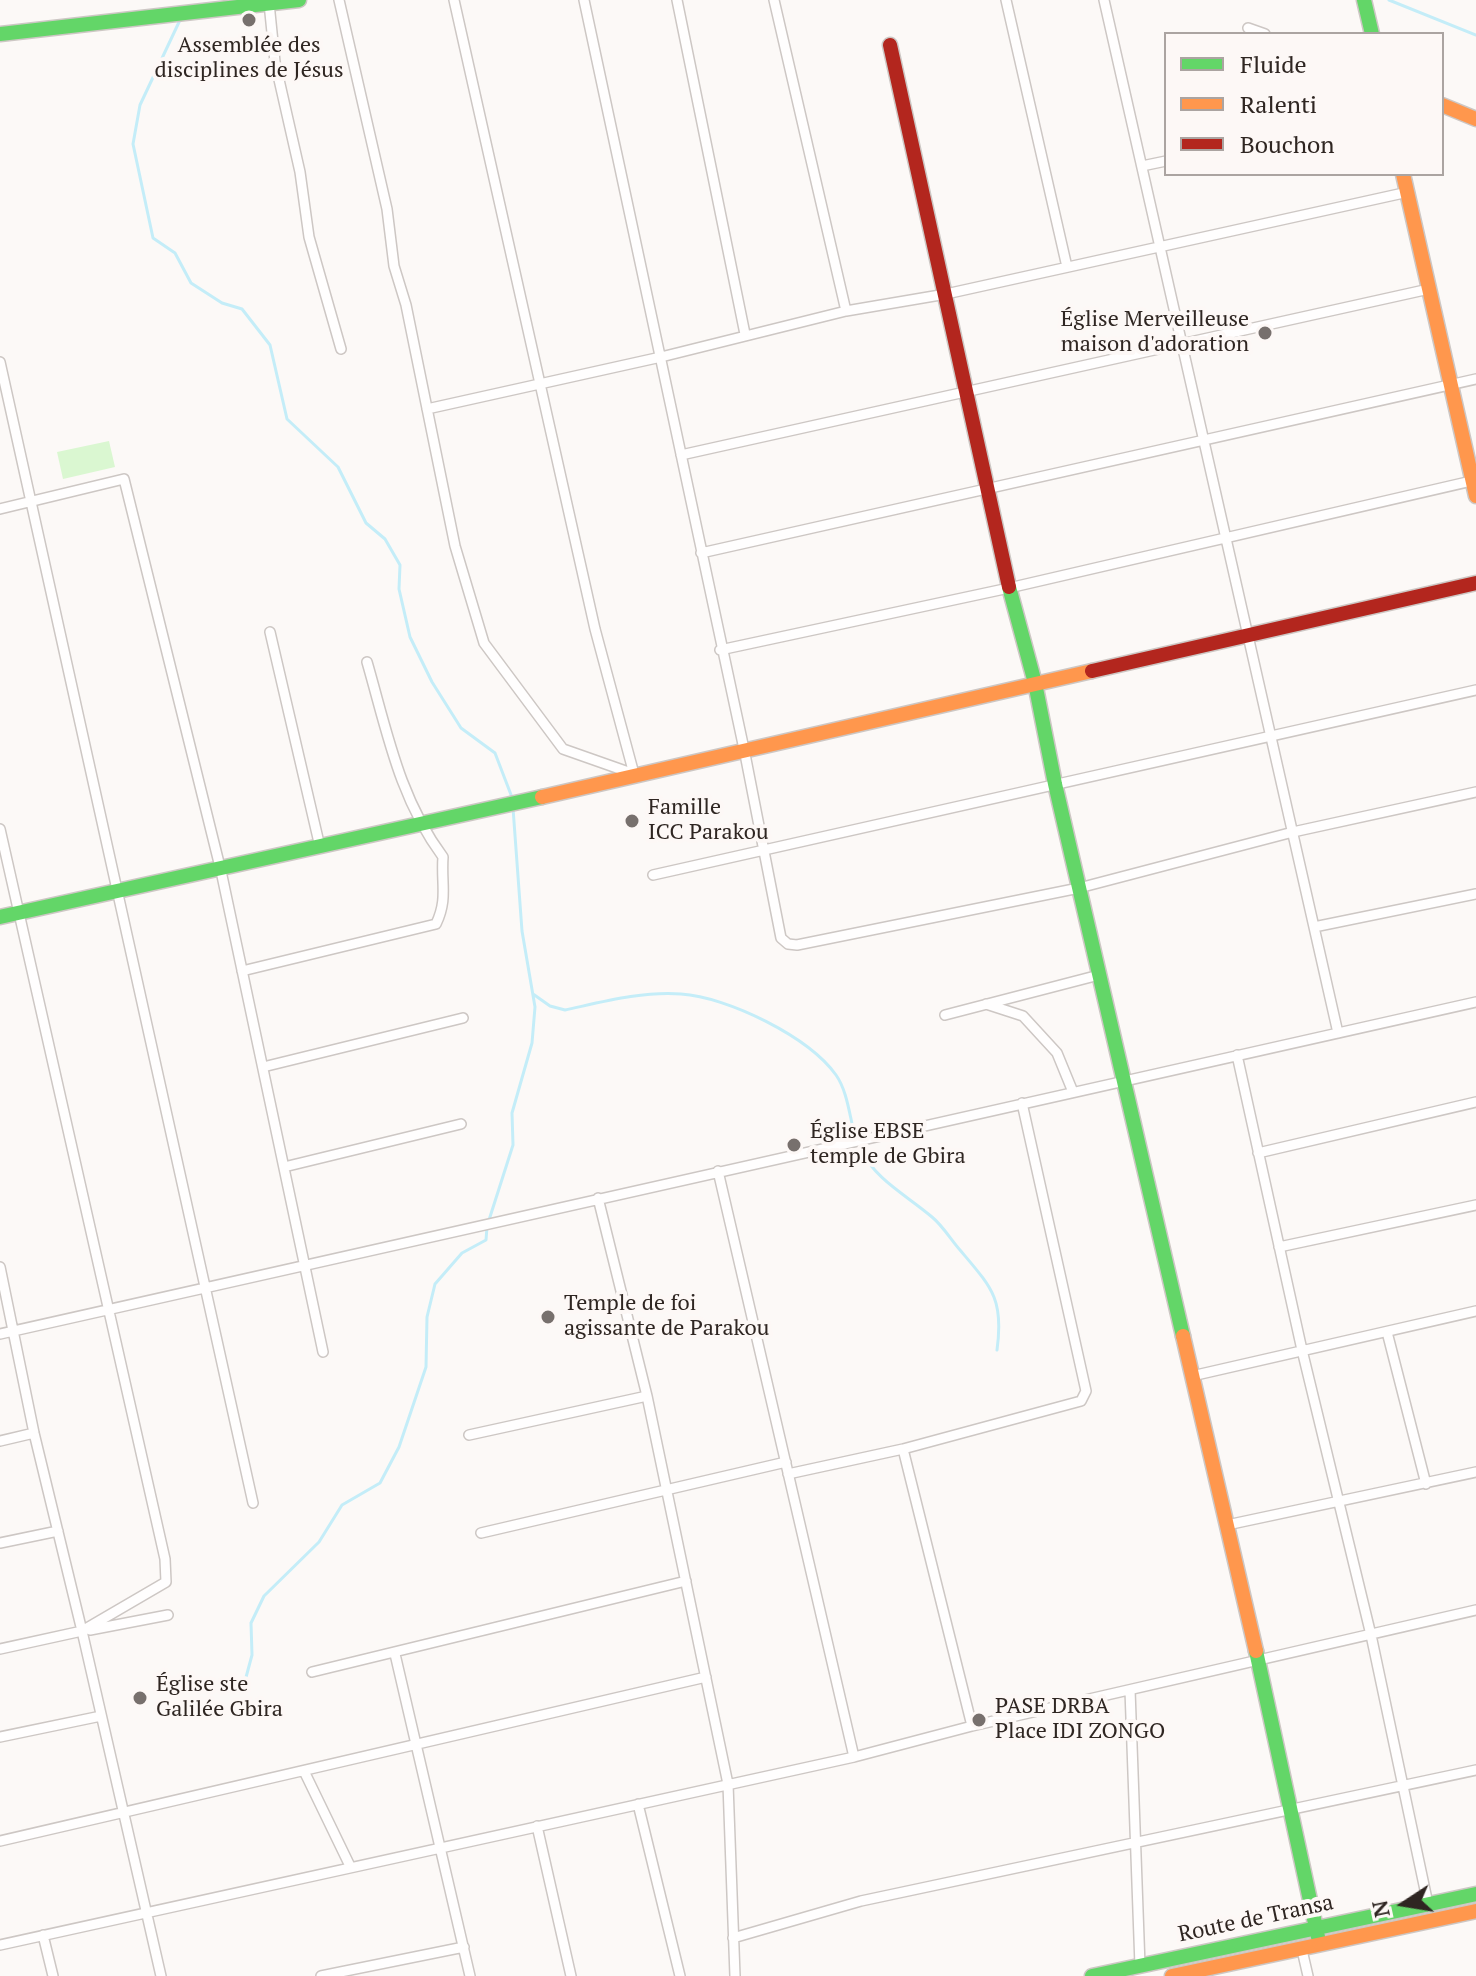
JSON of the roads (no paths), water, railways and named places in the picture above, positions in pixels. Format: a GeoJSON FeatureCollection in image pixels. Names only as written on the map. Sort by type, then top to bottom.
{"type":"FeatureCollection","features":[{"type":"Feature","properties":{"kind":"street"},"geometry":{"type":"LineString","coordinates":[[0,34],[299,0]]}},
{"type":"Feature","properties":{"kind":"street"},"geometry":{"type":"LineString","coordinates":[[339,0],[455,546],[484,643],[563,749],[634,774]]}},
{"type":"Feature","properties":{"kind":"street"},"geometry":{"type":"LineString","coordinates":[[454,0],[595,629],[634,774]]}},
{"type":"Feature","properties":{"kind":"street"},"geometry":{"type":"LineString","coordinates":[[584,0],[720,650],[744,749],[761,850],[781,938],[788,944],[1079,888],[1293,832],[1476,792]]}},
{"type":"Feature","properties":{"kind":"street"},"geometry":{"type":"LineString","coordinates":[[677,0],[745,334]]}},
{"type":"Feature","properties":{"kind":"street"},"geometry":{"type":"LineString","coordinates":[[774,0],[846,311]]}},
{"type":"Feature","properties":{"kind":"street"},"geometry":{"type":"LineString","coordinates":[[1006,0],[1067,267]]}},
{"type":"Feature","properties":{"kind":"street"},"geometry":{"type":"LineString","coordinates":[[1104,0],[1338,1033]]}},
{"type":"Feature","properties":{"kind":"street"},"geometry":{"type":"LineString","coordinates":[[1364,0],[1372,32]]}},
{"type":"Feature","properties":{"kind":"street"},"geometry":{"type":"LineString","coordinates":[[269,3],[275,62],[300,172],[309,237],[341,349]]}},
{"type":"Feature","properties":{"kind":"street"},"geometry":{"type":"LineString","coordinates":[[1248,28],[1259,32]]}},
{"type":"Feature","properties":{"kind":"street"},"geometry":{"type":"LineString","coordinates":[[890,45],[1009,588],[1035,683],[1055,784],[1293,1812],[1319,1946]]}},
{"type":"Feature","properties":{"kind":"street"},"geometry":{"type":"LineString","coordinates":[[1444,106],[1476,119]]}},
{"type":"Feature","properties":{"kind":"street"},"geometry":{"type":"LineString","coordinates":[[1142,166],[1164,161]]}},
{"type":"Feature","properties":{"kind":"street"},"geometry":{"type":"LineString","coordinates":[[1404,176],[1476,496]]}},
{"type":"Feature","properties":{"kind":"street"},"geometry":{"type":"LineString","coordinates":[[427,409],[661,357],[846,311],[946,294],[1408,192]]}},
{"type":"Feature","properties":{"kind":"street"},"geometry":{"type":"LineString","coordinates":[[681,455],[1429,289]]}},
{"type":"Feature","properties":{"kind":"street"},"geometry":{"type":"LineString","coordinates":[[0,362],[253,1503]]}},
{"type":"Feature","properties":{"kind":"street"},"geometry":{"type":"LineString","coordinates":[[701,553],[1476,379]]}},
{"type":"Feature","properties":{"kind":"street"},"geometry":{"type":"LineString","coordinates":[[0,509],[124,479],[221,871],[323,1352]]}},
{"type":"Feature","properties":{"kind":"street"},"geometry":{"type":"LineString","coordinates":[[720,650],[1009,588],[1474,480]]}},
{"type":"Feature","properties":{"kind":"street"},"geometry":{"type":"LineString","coordinates":[[0,917],[221,871],[1476,583]]}},
{"type":"Feature","properties":{"kind":"street"},"geometry":{"type":"LineString","coordinates":[[270,632],[320,847]]}},
{"type":"Feature","properties":{"kind":"street"},"geometry":{"type":"LineString","coordinates":[[242,971],[436,924],[446,903],[442,879],[443,857],[418,824],[402,785],[367,662]]}},
{"type":"Feature","properties":{"kind":"street"},"geometry":{"type":"LineString","coordinates":[[653,875],[1476,690]]}},
{"type":"Feature","properties":{"kind":"street"},"geometry":{"type":"LineString","coordinates":[[0,829],[165,1559],[166,1582],[82,1631]]}},
{"type":"Feature","properties":{"kind":"street"},"geometry":{"type":"LineString","coordinates":[[1314,927],[1476,894]]}},
{"type":"Feature","properties":{"kind":"street"},"geometry":{"type":"LineString","coordinates":[[945,1015],[1099,975]]}},
{"type":"Feature","properties":{"kind":"street"},"geometry":{"type":"LineString","coordinates":[[0,1334],[1476,1002]]}},
{"type":"Feature","properties":{"kind":"street"},"geometry":{"type":"LineString","coordinates":[[986,1004],[1023,1016],[1057,1053],[1073,1092]]}},
{"type":"Feature","properties":{"kind":"street"},"geometry":{"type":"LineString","coordinates":[[263,1067],[463,1018]]}},
{"type":"Feature","properties":{"kind":"street"},"geometry":{"type":"LineString","coordinates":[[1237,1055],[1302,1350],[1371,1635],[1428,1904]]}},
{"type":"Feature","properties":{"kind":"street"},"geometry":{"type":"LineString","coordinates":[[1258,1153],[1476,1102]]}},
{"type":"Feature","properties":{"kind":"street"},"geometry":{"type":"LineString","coordinates":[[788,1474],[903,1449],[1072,1406],[1081,1401],[1086,1391],[1022,1103]]}},
{"type":"Feature","properties":{"kind":"street"},"geometry":{"type":"LineString","coordinates":[[284,1167],[461,1124]]}},
{"type":"Feature","properties":{"kind":"street"},"geometry":{"type":"LineString","coordinates":[[718,1171],[854,1757]]}},
{"type":"Feature","properties":{"kind":"street"},"geometry":{"type":"LineString","coordinates":[[598,1198],[647,1396],[728,1784],[735,1976]]}},
{"type":"Feature","properties":{"kind":"street"},"geometry":{"type":"LineString","coordinates":[[1279,1247],[1476,1205]]}},
{"type":"Feature","properties":{"kind":"street"},"geometry":{"type":"LineString","coordinates":[[0,1267],[34,1433],[161,1976]]}},
{"type":"Feature","properties":{"kind":"street"},"geometry":{"type":"LineString","coordinates":[[1192,1376],[1476,1311]]}},
{"type":"Feature","properties":{"kind":"street"},"geometry":{"type":"LineString","coordinates":[[1387,1332],[1426,1484]]}},
{"type":"Feature","properties":{"kind":"street"},"geometry":{"type":"LineString","coordinates":[[469,1435],[647,1396]]}},
{"type":"Feature","properties":{"kind":"street"},"geometry":{"type":"LineString","coordinates":[[0,1441],[34,1433]]}},
{"type":"Feature","properties":{"kind":"street"},"geometry":{"type":"LineString","coordinates":[[903,1449],[972,1726]]}},
{"type":"Feature","properties":{"kind":"street"},"geometry":{"type":"LineString","coordinates":[[481,1533],[786,1462]]}},
{"type":"Feature","properties":{"kind":"street"},"geometry":{"type":"LineString","coordinates":[[1227,1525],[1476,1472]]}},
{"type":"Feature","properties":{"kind":"street"},"geometry":{"type":"LineString","coordinates":[[0,1543],[58,1531]]}},
{"type":"Feature","properties":{"kind":"street"},"geometry":{"type":"LineString","coordinates":[[312,1672],[686,1581]]}},
{"type":"Feature","properties":{"kind":"street"},"geometry":{"type":"LineString","coordinates":[[0,1945],[854,1757],[972,1726],[1476,1610]]}},
{"type":"Feature","properties":{"kind":"street"},"geometry":{"type":"LineString","coordinates":[[0,1649],[168,1615]]}},
{"type":"Feature","properties":{"kind":"street"},"geometry":{"type":"LineString","coordinates":[[395,1654],[470,1976]]}},
{"type":"Feature","properties":{"kind":"street"},"geometry":{"type":"LineString","coordinates":[[0,1841],[124,1815],[706,1677]]}},
{"type":"Feature","properties":{"kind":"street"},"geometry":{"type":"LineString","coordinates":[[1130,1690],[1140,1966]]}},
{"type":"Feature","properties":{"kind":"street"},"geometry":{"type":"LineString","coordinates":[[0,1737],[101,1716]]}},
{"type":"Feature","properties":{"kind":"street"},"geometry":{"type":"LineString","coordinates":[[733,1938],[861,1901],[1293,1812],[1476,1770]]}},
{"type":"Feature","properties":{"kind":"street"},"geometry":{"type":"LineString","coordinates":[[304,1771],[350,1866]]}},
{"type":"Feature","properties":{"kind":"street"},"geometry":{"type":"LineString","coordinates":[[638,1804],[680,1976]]}},
{"type":"Feature","properties":{"kind":"street"},"geometry":{"type":"LineString","coordinates":[[537,1826],[571,1976]]}},
{"type":"Feature","properties":{"kind":"street","name":"Route de Transa"},"geometry":{"type":"LineString","coordinates":[[1092,1976],[1476,1894]]}},
{"type":"Feature","properties":{"kind":"street","name":"Route de Transa"},"geometry":{"type":"LineString","coordinates":[[1172,1976],[1476,1911]]}},
{"type":"Feature","properties":{"kind":"street"},"geometry":{"type":"LineString","coordinates":[[43,1935],[53,1976]]}},
{"type":"Feature","properties":{"kind":"street"},"geometry":{"type":"LineString","coordinates":[[321,1976],[464,1947]]}},
{"type":"Feature","properties":{"kind":"street"},"geometry":{"type":"LineString","coordinates":[[1302,1950],[1308,1976]]}},
{"type":"Feature","properties":{"kind":"waterway"},"geometry":{"type":"LineString","coordinates":[[1389,0],[1476,35]]}},
{"type":"Feature","properties":{"kind":"waterway"},"geometry":{"type":"LineString","coordinates":[[180,20],[140,105],[133,144],[153,238],[175,253],[191,283],[222,303],[242,309],[270,345],[287,419],[338,467],[366,523],[385,539],[400,565],[399,589],[410,637],[432,682],[461,728],[495,753],[513,800]]}},
{"type":"Feature","properties":{"kind":"waterway"},"geometry":{"type":"LineString","coordinates":[[489,1220],[513,1145],[512,1113],[532,1043],[535,1007],[522,931],[513,808]]}},
{"type":"Feature","properties":{"kind":"waterway"},"geometry":{"type":"LineString","coordinates":[[533,994],[550,1006],[565,1010],[667,993],[700,997],[744,1011],[787,1033],[824,1061],[842,1087],[853,1128]]}},
{"type":"Feature","properties":{"kind":"waterway"},"geometry":{"type":"LineString","coordinates":[[860,1149],[883,1179],[940,1225],[988,1285],[999,1318],[997,1350]]}},
{"type":"Feature","properties":{"kind":"waterway"},"geometry":{"type":"LineString","coordinates":[[245,1681],[252,1655],[251,1623],[264,1596],[319,1542],[342,1505],[380,1483],[399,1447],[426,1367],[427,1317],[435,1284],[462,1253],[486,1240],[487,1227]]}},
{"type":"Feature","properties":{"kind":"place","name":"Assemblée des disciplines de Jésus"},"geometry":{"type":"Point","coordinates":[249,20]}},
{"type":"Feature","properties":{"kind":"place","name":"Église Merveilleuse maison d'adoration"},"geometry":{"type":"Point","coordinates":[1265,333]}},
{"type":"Feature","properties":{"kind":"place","name":"Famille ICC Parakou"},"geometry":{"type":"Point","coordinates":[632,821]}},
{"type":"Feature","properties":{"kind":"place","name":"Église EBSE temple de Gbira"},"geometry":{"type":"Point","coordinates":[794,1145]}},
{"type":"Feature","properties":{"kind":"place","name":"Temple de foi agissante de Parakou"},"geometry":{"type":"Point","coordinates":[548,1317]}},
{"type":"Feature","properties":{"kind":"place","name":"Église ste Galilée Gbira"},"geometry":{"type":"Point","coordinates":[140,1698]}},
{"type":"Feature","properties":{"kind":"place","name":"PASE DRBA Place IDI ZONGO"},"geometry":{"type":"Point","coordinates":[979,1720]}}]}
